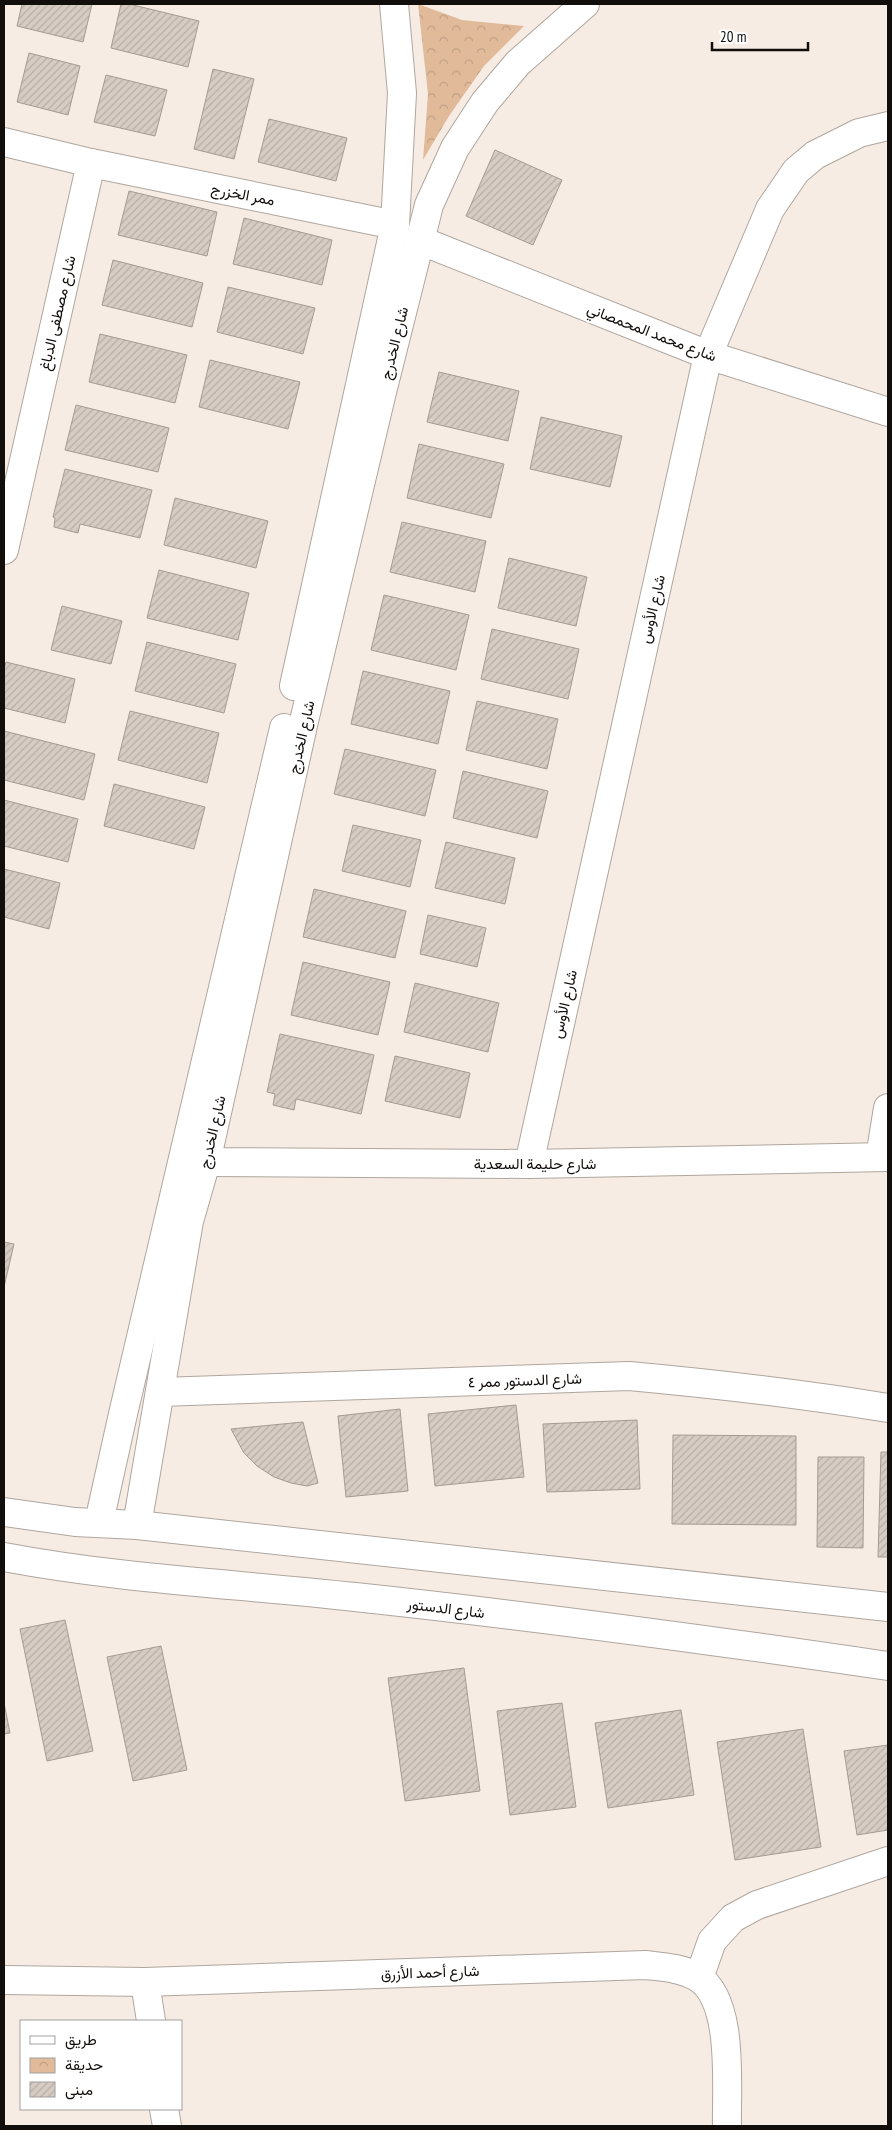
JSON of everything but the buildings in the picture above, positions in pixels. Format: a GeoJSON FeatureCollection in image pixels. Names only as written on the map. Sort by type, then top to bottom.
{"type":"FeatureCollection","features":[{"type":"Feature","properties":{"kind":"street","name":"شارع الخدرج"},"geometry":{"type":"LineString","coordinates":[[137,1525],[189,1221],[194,1161],[293,690],[394,225],[402,93],[394,4]]}},
{"type":"Feature","properties":{"kind":"street","name":"شارع الخدرج"},"geometry":{"type":"LineString","coordinates":[[99,1522],[194,1161],[307,711],[419,240],[429,205],[455,148],[485,102],[518,63],[585,4]]}},
{"type":"Feature","properties":{"kind":"street","name":"شارع الأوس"},"geometry":{"type":"LineString","coordinates":[[529,1164],[708,355],[770,209],[796,171],[816,155],[859,133],[888,126]]}},
{"type":"Feature","properties":{"kind":"street"},"geometry":{"type":"LineString","coordinates":[[4,142],[91,163]]}},
{"type":"Feature","properties":{"kind":"street","name":"ممر الخزرج"},"geometry":{"type":"LineString","coordinates":[[91,163],[394,225]]}},
{"type":"Feature","properties":{"kind":"street","name":"شارع مصطفى الدباغ"},"geometry":{"type":"LineString","coordinates":[[4,550],[91,163]]}},
{"type":"Feature","properties":{"kind":"street","name":"شارع محمد المحمصاني"},"geometry":{"type":"LineString","coordinates":[[419,240],[708,355],[888,412]]}},
{"type":"Feature","properties":{"kind":"street"},"geometry":{"type":"LineString","coordinates":[[884,1158],[888,1108]]}},
{"type":"Feature","properties":{"kind":"street","name":"شارع حليمة السعدية"},"geometry":{"type":"LineString","coordinates":[[194,1161],[529,1164],[884,1158]]}},
{"type":"Feature","properties":{"kind":"street","name":"شارع الدستور ممر ٤"},"geometry":{"type":"LineString","coordinates":[[160,1392],[629,1376],[736,1387],[888,1408]]}},
{"type":"Feature","properties":{"kind":"street"},"geometry":{"type":"LineString","coordinates":[[4,1512],[74,1522],[137,1525],[888,1607]]}},
{"type":"Feature","properties":{"kind":"street","name":"شارع الدستور"},"geometry":{"type":"LineString","coordinates":[[4,1557],[67,1569],[193,1583],[354,1596],[694,1638],[888,1666]]}},
{"type":"Feature","properties":{"kind":"street"},"geometry":{"type":"LineString","coordinates":[[699,1978],[712,1942],[733,1918],[757,1905],[888,1861]]}},
{"type":"Feature","properties":{"kind":"street","name":"شارع أحمد الأزرق"},"geometry":{"type":"LineString","coordinates":[[4,1980],[145,1982],[646,1965],[676,1969],[699,1978],[715,1995],[722,2016],[726,2050],[727,2126]]}},
{"type":"Feature","properties":{"kind":"street"},"geometry":{"type":"LineString","coordinates":[[145,1982],[151,2020]]}},
{"type":"Feature","properties":{"kind":"street"},"geometry":{"type":"LineString","coordinates":[[164,2110],[167,2126]]}},
{"type":"Feature","properties":{"kind":"green space"},"geometry":{"type":"Polygon","coordinates":[[[418,4],[462,20],[524,26],[484,66],[449,116],[423,160],[428,94],[418,4]]]}}]}
